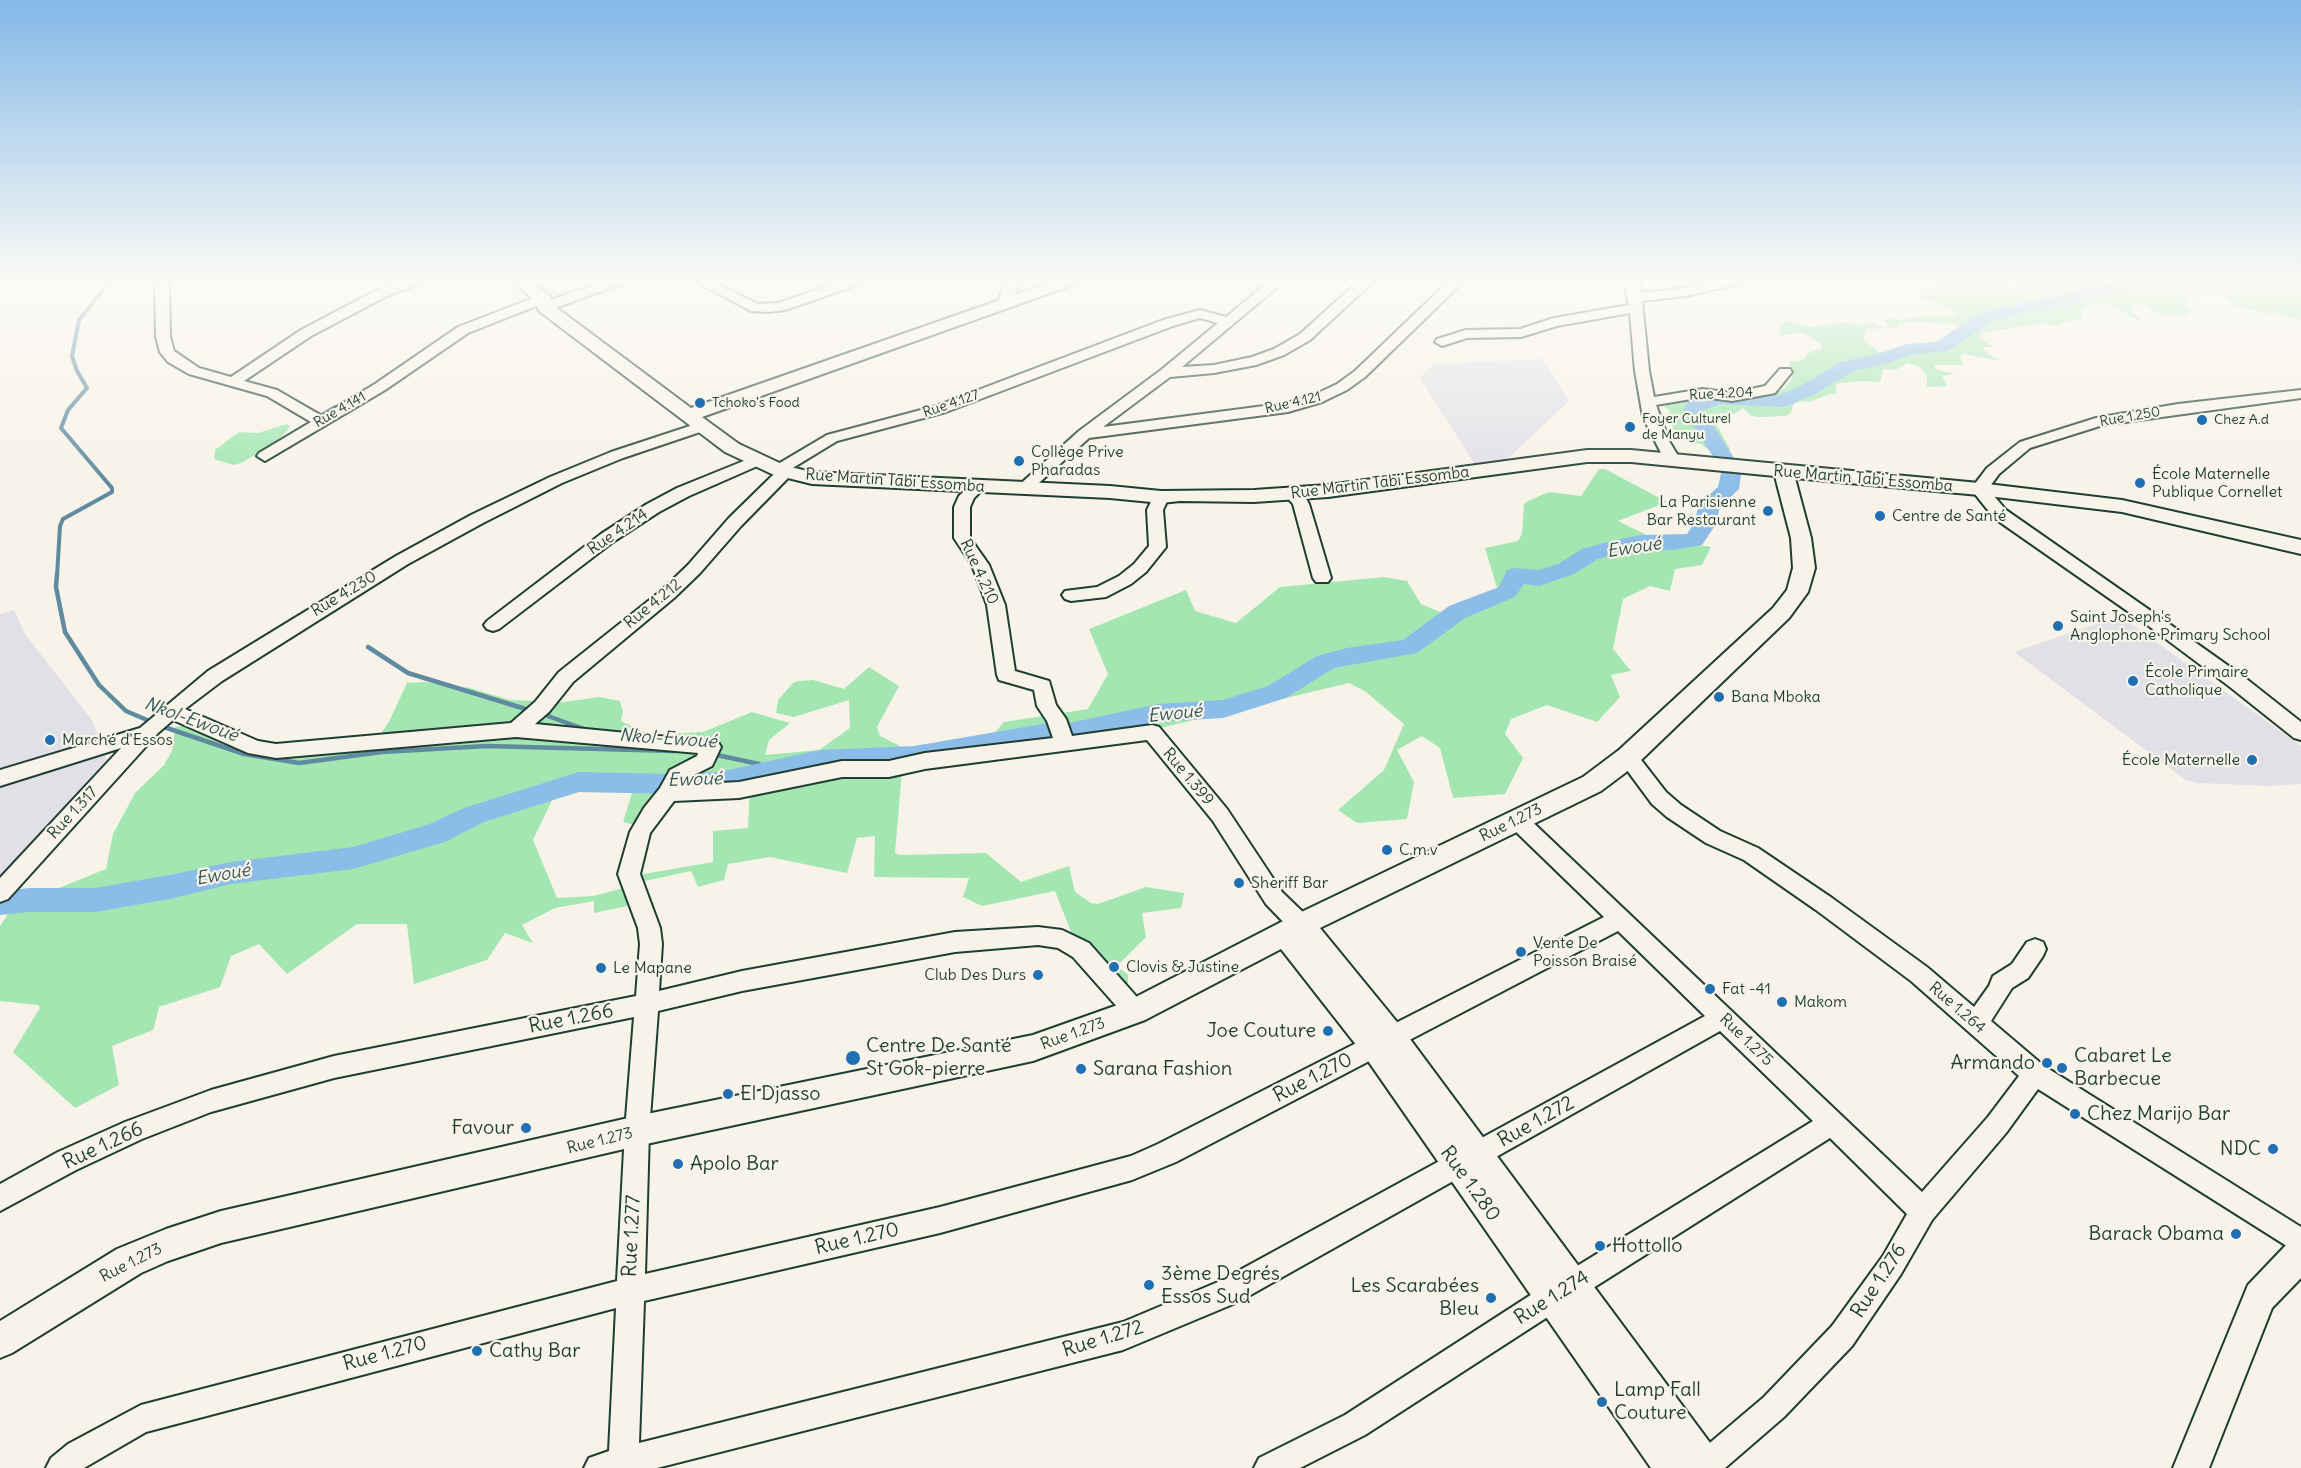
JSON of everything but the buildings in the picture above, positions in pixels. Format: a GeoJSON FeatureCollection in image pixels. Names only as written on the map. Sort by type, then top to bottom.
{"type":"FeatureCollection","features":[{"type":"Feature","properties":{"kind":"main road","name":"Rue Martin Tabi Essomba"},"geometry":{"type":"LineString","coordinates":[[601,348],[732,448],[782,471],[832,480],[1024,487],[1161,497],[1292,494],[1609,455],[1979,489],[2122,506],[2301,547]]}},
{"type":"Feature","properties":{"kind":"main road"},"geometry":{"type":"LineString","coordinates":[[694,421],[889,348]]}},
{"type":"Feature","properties":{"kind":"main road","name":"Rue 1.273"},"geometry":{"type":"LineString","coordinates":[[0,1341],[114,1270],[165,1245],[221,1227],[637,1131],[1034,1048],[1135,1011],[1293,930],[1592,784],[1628,757],[1781,613],[1797,592],[1804,568],[1801,538],[1784,472]]}},
{"type":"Feature","properties":{"kind":"main road","name":"Rue 1.280"},"geometry":{"type":"LineString","coordinates":[[1293,930],[1382,1041],[1562,1291],[1704,1467]]}},
{"type":"Feature","properties":{"kind":"main road"},"geometry":{"type":"LineString","coordinates":[[2191,1468],[2260,1297],[2301,1254]]}},
{"type":"Feature","properties":{"kind":"main road","name":"Rue 1.280"},"geometry":{"type":"LineString","coordinates":[[1562,1291],[1673,1468]]}},
{"type":"Feature","properties":{"kind":"street"},"geometry":{"type":"LineString","coordinates":[[166,348],[173,359],[194,371],[234,381],[281,398],[320,422]]}},
{"type":"Feature","properties":{"kind":"street"},"geometry":{"type":"LineString","coordinates":[[234,381],[284,348]]}},
{"type":"Feature","properties":{"kind":"street","name":"Rue 4.141"},"geometry":{"type":"LineString","coordinates":[[265,456],[380,387],[438,348]]}},
{"type":"Feature","properties":{"kind":"street","name":"Rue 4.127"},"geometry":{"type":"LineString","coordinates":[[782,471],[832,438],[941,409],[1103,348]]}},
{"type":"Feature","properties":{"kind":"street"},"geometry":{"type":"LineString","coordinates":[[1024,487],[1084,434],[1197,348]]}},
{"type":"Feature","properties":{"kind":"street"},"geometry":{"type":"LineString","coordinates":[[1166,373],[1214,369],[1256,361],[1287,348]]}},
{"type":"Feature","properties":{"kind":"street","name":"Rue 4.121"},"geometry":{"type":"LineString","coordinates":[[1084,434],[1288,407],[1317,399],[1342,387],[1360,374],[1388,348]]}},
{"type":"Feature","properties":{"kind":"street"},"geometry":{"type":"LineString","coordinates":[[1640,348],[1642,371],[1655,430],[1672,459]]}},
{"type":"Feature","properties":{"kind":"street","name":"Rue 4.204"},"geometry":{"type":"LineString","coordinates":[[1649,402],[1703,393],[1732,396],[1770,390],[1785,372]]}},
{"type":"Feature","properties":{"kind":"street","name":"Rue 1.250"},"geometry":{"type":"LineString","coordinates":[[1979,489],[1993,471],[2025,445],[2101,421],[2301,394]]}},
{"type":"Feature","properties":{"kind":"street","name":"Rue 4.230"},"geometry":{"type":"LineString","coordinates":[[0,778],[158,722],[215,675],[402,560],[477,519],[556,480],[694,421]]}},
{"type":"Feature","properties":{"kind":"street","name":"Rue 4.214"},"geometry":{"type":"LineString","coordinates":[[493,625],[607,538],[653,508],[682,492],[756,461]]}},
{"type":"Feature","properties":{"kind":"street","name":"Rue 4.212"},"geometry":{"type":"LineString","coordinates":[[530,718],[566,677],[668,594],[694,569],[782,471]]}},
{"type":"Feature","properties":{"kind":"street","name":"Rue 4.210"},"geometry":{"type":"LineString","coordinates":[[977,487],[967,496],[962,507],[962,538],[980,565],[996,605],[1006,675],[1041,686],[1065,742]]}},
{"type":"Feature","properties":{"kind":"street"},"geometry":{"type":"LineString","coordinates":[[1979,489],[2000,514],[2152,620],[2237,682],[2301,733]]}},
{"type":"Feature","properties":{"kind":"street"},"geometry":{"type":"LineString","coordinates":[[1292,494],[1301,504],[1322,578]]}},
{"type":"Feature","properties":{"kind":"street"},"geometry":{"type":"LineString","coordinates":[[1071,595],[1100,593],[1125,580],[1140,568],[1158,547],[1155,510],[1161,497]]}},
{"type":"Feature","properties":{"kind":"street"},"geometry":{"type":"LineString","coordinates":[[158,722],[276,752],[530,718],[708,754],[673,784]]}},
{"type":"Feature","properties":{"kind":"street","name":"Rue 1.317"},"geometry":{"type":"LineString","coordinates":[[1,891],[158,722]]}},
{"type":"Feature","properties":{"kind":"street","name":"Rue 1.399"},"geometry":{"type":"LineString","coordinates":[[1065,742],[1152,732],[1220,815],[1274,898]]}},
{"type":"Feature","properties":{"kind":"street"},"geometry":{"type":"LineString","coordinates":[[673,784],[739,790],[842,769],[889,769],[926,761],[1065,742]]}},
{"type":"Feature","properties":{"kind":"street","name":"Rue 1.264"},"geometry":{"type":"LineString","coordinates":[[1628,757],[1653,791],[1674,811],[1713,837],[1751,854],[1824,904],[1919,974],[2035,1074],[2301,1242]]}},
{"type":"Feature","properties":{"kind":"street","name":"Rue 1.277"},"geometry":{"type":"LineString","coordinates":[[615,1466],[630,1291],[637,1131],[651,944],[649,928],[629,874],[640,832],[673,784]]}},
{"type":"Feature","properties":{"kind":"street","name":"Rue 1.275"},"geometry":{"type":"LineString","coordinates":[[1517,820],[1923,1211]]}},
{"type":"Feature","properties":{"kind":"street","name":"Rue 1.280"},"geometry":{"type":"LineString","coordinates":[[1274,898],[1293,930]]}},
{"type":"Feature","properties":{"kind":"street","name":"Rue 1.270"},"geometry":{"type":"LineString","coordinates":[[61,1468],[78,1454],[141,1419],[630,1291],[940,1220],[1132,1168],[1621,919]]}},
{"type":"Feature","properties":{"kind":"street","name":"Rue 1.266"},"geometry":{"type":"LineString","coordinates":[[0,1198],[105,1143],[211,1101],[334,1067],[646,1004],[742,981],[956,942],[1038,936],[1062,939],[1081,950],[1135,1011]]}},
{"type":"Feature","properties":{"kind":"street"},"geometry":{"type":"LineString","coordinates":[[1975,1024],[2000,989],[2001,982],[2020,971],[2035,949]]}},
{"type":"Feature","properties":{"kind":"street","name":"Rue 1.272"},"geometry":{"type":"LineString","coordinates":[[615,1466],[1123,1336],[1228,1292],[1723,1018]]}},
{"type":"Feature","properties":{"kind":"street","name":"Rue 1.276"},"geometry":{"type":"LineString","coordinates":[[1704,1467],[1774,1407],[1842,1336],[1892,1264],[1923,1211],[1997,1125],[2035,1074]]}},
{"type":"Feature","properties":{"kind":"street","name":"Rue 1.274"},"geometry":{"type":"LineString","coordinates":[[1269,1468],[1355,1425],[1562,1291],[1832,1123]]}},
{"type":"Feature","properties":{"kind":"shaded area"},"geometry":{"type":"Polygon","coordinates":[[[1543,359],[1569,401],[1503,463],[1476,466],[1420,378],[1435,364],[1543,359]]]}},
{"type":"Feature","properties":{"kind":"shaded area","name":"Marché d'Essos"},"geometry":{"type":"Polygon","coordinates":[[[14,610],[25,634],[92,720],[107,760],[4,874],[0,875],[0,614],[14,610]]]}},
{"type":"Feature","properties":{"kind":"shaded area","name":"École Primaire Catholique"},"geometry":{"type":"Polygon","coordinates":[[[2120,616],[2301,746],[2301,784],[2269,786],[2197,783],[2186,780],[2014,652],[2120,616]]]}},
{"type":"Feature","properties":{"kind":"green space"},"geometry":{"type":"Polygon","coordinates":[[[1873,348],[1879,352],[1889,354],[1908,348],[1984,348],[1984,351],[2000,361],[1965,354],[1960,356],[1963,365],[1935,365],[1935,369],[1954,374],[1942,376],[1947,386],[1927,387],[1927,376],[1920,367],[1907,363],[1896,370],[1883,369],[1880,382],[1862,381],[1836,384],[1836,394],[1809,402],[1800,401],[1793,405],[1791,413],[1785,416],[1759,417],[1750,415],[1743,408],[1734,414],[1719,413],[1717,426],[1730,449],[1727,458],[1715,455],[1701,444],[1687,441],[1675,432],[1670,422],[1669,410],[1664,407],[1666,405],[1700,398],[1745,398],[1776,393],[1785,388],[1792,378],[1789,362],[1803,360],[1810,352],[1822,349],[1873,348]]]}},
{"type":"Feature","properties":{"kind":"green space"},"geometry":{"type":"Polygon","coordinates":[[[287,424],[290,426],[288,430],[272,445],[243,462],[234,465],[214,459],[215,450],[239,432],[258,433],[287,424]]]}},
{"type":"Feature","properties":{"kind":"green space"},"geometry":{"type":"Polygon","coordinates":[[[1599,469],[1605,469],[1667,502],[1618,521],[1653,538],[1711,547],[1702,565],[1675,569],[1670,591],[1650,586],[1623,599],[1613,649],[1631,671],[1611,675],[1620,697],[1597,722],[1547,705],[1511,719],[1505,734],[1523,758],[1505,794],[1453,798],[1440,748],[1422,736],[1397,750],[1414,782],[1407,819],[1357,823],[1338,810],[1384,770],[1404,724],[1366,692],[1349,683],[1160,728],[902,771],[895,853],[901,855],[986,853],[1021,882],[1069,866],[1075,892],[1091,903],[1098,904],[1146,887],[1184,893],[1181,908],[1142,913],[1146,937],[1117,966],[1128,975],[1128,987],[1071,932],[1055,891],[982,906],[963,897],[969,878],[874,877],[875,836],[857,838],[847,873],[770,857],[728,864],[724,880],[698,887],[691,871],[640,882],[632,905],[594,913],[594,901],[555,908],[522,925],[533,943],[505,933],[487,960],[414,984],[407,924],[357,924],[287,974],[259,944],[231,956],[220,987],[159,1007],[153,1030],[112,1046],[119,1085],[75,1108],[13,1052],[40,1008],[38,1005],[0,1001],[0,926],[8,914],[29,900],[106,869],[113,834],[135,793],[164,765],[172,751],[175,727],[193,724],[259,751],[379,736],[389,722],[407,683],[425,682],[470,688],[510,700],[564,702],[599,697],[620,701],[623,712],[621,721],[649,735],[703,732],[752,712],[790,723],[769,740],[765,755],[819,750],[850,728],[849,700],[794,717],[776,713],[778,700],[794,682],[813,680],[844,689],[869,667],[899,686],[877,727],[880,736],[912,752],[991,737],[1004,722],[1088,709],[1108,674],[1089,629],[1186,590],[1195,611],[1236,623],[1280,587],[1384,577],[1407,581],[1421,604],[1445,614],[1498,591],[1485,548],[1518,541],[1522,534],[1524,504],[1549,492],[1581,496],[1599,469]],[[750,786],[665,789],[639,826],[623,822],[633,790],[566,792],[554,796],[533,840],[557,898],[593,896],[628,887],[627,877],[713,862],[713,831],[748,828],[750,786]]]}},
{"type":"Feature","properties":{"kind":"waterway","name":"Nkol-Ewoué"},"geometry":{"type":"LineString","coordinates":[[57,576],[60,526],[63,519],[112,492],[112,488],[61,428],[68,410],[87,388],[77,371],[72,356],[74,348]]}},
{"type":"Feature","properties":{"kind":"waterway","name":"Ewoué"},"geometry":{"type":"LineString","coordinates":[[0,903],[29,900],[95,900],[170,887],[231,873],[353,858],[435,834],[474,815],[579,782],[672,784],[719,782],[820,760],[914,756],[1048,732],[1065,733],[1158,713],[1223,709],[1277,692],[1326,662],[1347,656],[1409,647],[1457,612],[1507,592],[1512,587],[1515,575],[1540,578],[1566,569],[1590,554],[1641,542],[1674,543],[1694,540],[1705,524],[1710,504],[1728,489],[1731,474],[1728,464],[1693,410],[1695,406],[1721,398],[1782,401],[1808,390],[1848,366],[1879,360],[1907,350],[1935,348]]}},
{"type":"Feature","properties":{"kind":"waterway"},"geometry":{"type":"LineString","coordinates":[[320,416],[335,407]]}},
{"type":"Feature","properties":{"kind":"waterway","name":"Nkol-Ewoué"},"geometry":{"type":"LineString","coordinates":[[57,574],[56,587],[65,632],[99,685],[126,711],[154,723]]}},
{"type":"Feature","properties":{"kind":"waterway"},"geometry":{"type":"LineString","coordinates":[[368,647],[408,673],[532,711]]}},
{"type":"Feature","properties":{"kind":"waterway"},"geometry":{"type":"LineString","coordinates":[[540,713],[589,731]]}},
{"type":"Feature","properties":{"kind":"waterway","name":"Nkol-Ewoué"},"geometry":{"type":"LineString","coordinates":[[161,726],[244,754],[299,763],[382,752],[487,746],[674,751]]}},
{"type":"Feature","properties":{"kind":"waterway","name":"Nkol-Ewoué"},"geometry":{"type":"LineString","coordinates":[[712,754],[759,764],[765,770]]}},
{"type":"Feature","properties":{"kind":"place","name":"Tchoko's Food"},"geometry":{"type":"Point","coordinates":[700,403]}},
{"type":"Feature","properties":{"kind":"place","name":"Chez A.d"},"geometry":{"type":"Point","coordinates":[2202,420]}},
{"type":"Feature","properties":{"kind":"place","name":"Foyer Culturel de Manyu"},"geometry":{"type":"Point","coordinates":[1630,427]}},
{"type":"Feature","properties":{"kind":"place","name":"Collège Prive Pharadas"},"geometry":{"type":"Point","coordinates":[1019,461]}},
{"type":"Feature","properties":{"kind":"place","name":"École Maternelle Publique Cornellet"},"geometry":{"type":"Point","coordinates":[2140,483]}},
{"type":"Feature","properties":{"kind":"place","name":"La Parisienne Bar Restaurant"},"geometry":{"type":"Point","coordinates":[1768,511]}},
{"type":"Feature","properties":{"kind":"place","name":"Centre de Santé"},"geometry":{"type":"Point","coordinates":[1880,516]}},
{"type":"Feature","properties":{"kind":"place","name":"Saint Joseph's Anglophone Primary School"},"geometry":{"type":"Point","coordinates":[2058,626]}},
{"type":"Feature","properties":{"kind":"place","name":"École Primaire Catholique"},"geometry":{"type":"Point","coordinates":[2133,681]}},
{"type":"Feature","properties":{"kind":"place","name":"Bana Mboka"},"geometry":{"type":"Point","coordinates":[1719,697]}},
{"type":"Feature","properties":{"kind":"place","name":"Marché d'Essos"},"geometry":{"type":"Point","coordinates":[50,740]}},
{"type":"Feature","properties":{"kind":"place","name":"École Maternelle"},"geometry":{"type":"Point","coordinates":[2252,760]}},
{"type":"Feature","properties":{"kind":"place","name":"C.m.v"},"geometry":{"type":"Point","coordinates":[1387,850]}},
{"type":"Feature","properties":{"kind":"place","name":"Sheriff Bar"},"geometry":{"type":"Point","coordinates":[1239,883]}},
{"type":"Feature","properties":{"kind":"place","name":"Vente De Poisson Braisé"},"geometry":{"type":"Point","coordinates":[1521,952]}},
{"type":"Feature","properties":{"kind":"place","name":"Clovis & Justine"},"geometry":{"type":"Point","coordinates":[1114,967]}},
{"type":"Feature","properties":{"kind":"place","name":"Le Mapane"},"geometry":{"type":"Point","coordinates":[601,968]}},
{"type":"Feature","properties":{"kind":"place","name":"Club Des Durs"},"geometry":{"type":"Point","coordinates":[1038,975]}},
{"type":"Feature","properties":{"kind":"place","name":"Fat -41"},"geometry":{"type":"Point","coordinates":[1710,989]}},
{"type":"Feature","properties":{"kind":"place","name":"Makom"},"geometry":{"type":"Point","coordinates":[1782,1002]}},
{"type":"Feature","properties":{"kind":"place","name":"Joe Couture"},"geometry":{"type":"Point","coordinates":[1328,1031]}},
{"type":"Feature","properties":{"kind":"place","name":"Centre De Santé St Gok-pierre"},"geometry":{"type":"Point","coordinates":[853,1058]}},
{"type":"Feature","properties":{"kind":"place","name":"Armando"},"geometry":{"type":"Point","coordinates":[2047,1063]}},
{"type":"Feature","properties":{"kind":"place","name":"Cabaret Le Barbecue"},"geometry":{"type":"Point","coordinates":[2062,1068]}},
{"type":"Feature","properties":{"kind":"place","name":"Sarana Fashion"},"geometry":{"type":"Point","coordinates":[1081,1069]}},
{"type":"Feature","properties":{"kind":"place","name":"El Djasso"},"geometry":{"type":"Point","coordinates":[728,1094]}},
{"type":"Feature","properties":{"kind":"place","name":"Chez Marijo Bar"},"geometry":{"type":"Point","coordinates":[2075,1114]}},
{"type":"Feature","properties":{"kind":"place","name":"Favour"},"geometry":{"type":"Point","coordinates":[526,1128]}},
{"type":"Feature","properties":{"kind":"place","name":"NDC"},"geometry":{"type":"Point","coordinates":[2273,1149]}},
{"type":"Feature","properties":{"kind":"place","name":"Apolo Bar"},"geometry":{"type":"Point","coordinates":[678,1164]}},
{"type":"Feature","properties":{"kind":"place","name":"Barack Obama"},"geometry":{"type":"Point","coordinates":[2236,1234]}},
{"type":"Feature","properties":{"kind":"place","name":"Hottollo"},"geometry":{"type":"Point","coordinates":[1600,1246]}},
{"type":"Feature","properties":{"kind":"place","name":"3ème Degrés Essos Sud"},"geometry":{"type":"Point","coordinates":[1149,1285]}},
{"type":"Feature","properties":{"kind":"place","name":"Les Scarabées Bleu"},"geometry":{"type":"Point","coordinates":[1491,1298]}},
{"type":"Feature","properties":{"kind":"place","name":"Cathy Bar"},"geometry":{"type":"Point","coordinates":[477,1351]}},
{"type":"Feature","properties":{"kind":"place","name":"Lamp Fall Couture"},"geometry":{"type":"Point","coordinates":[1602,1402]}}]}
